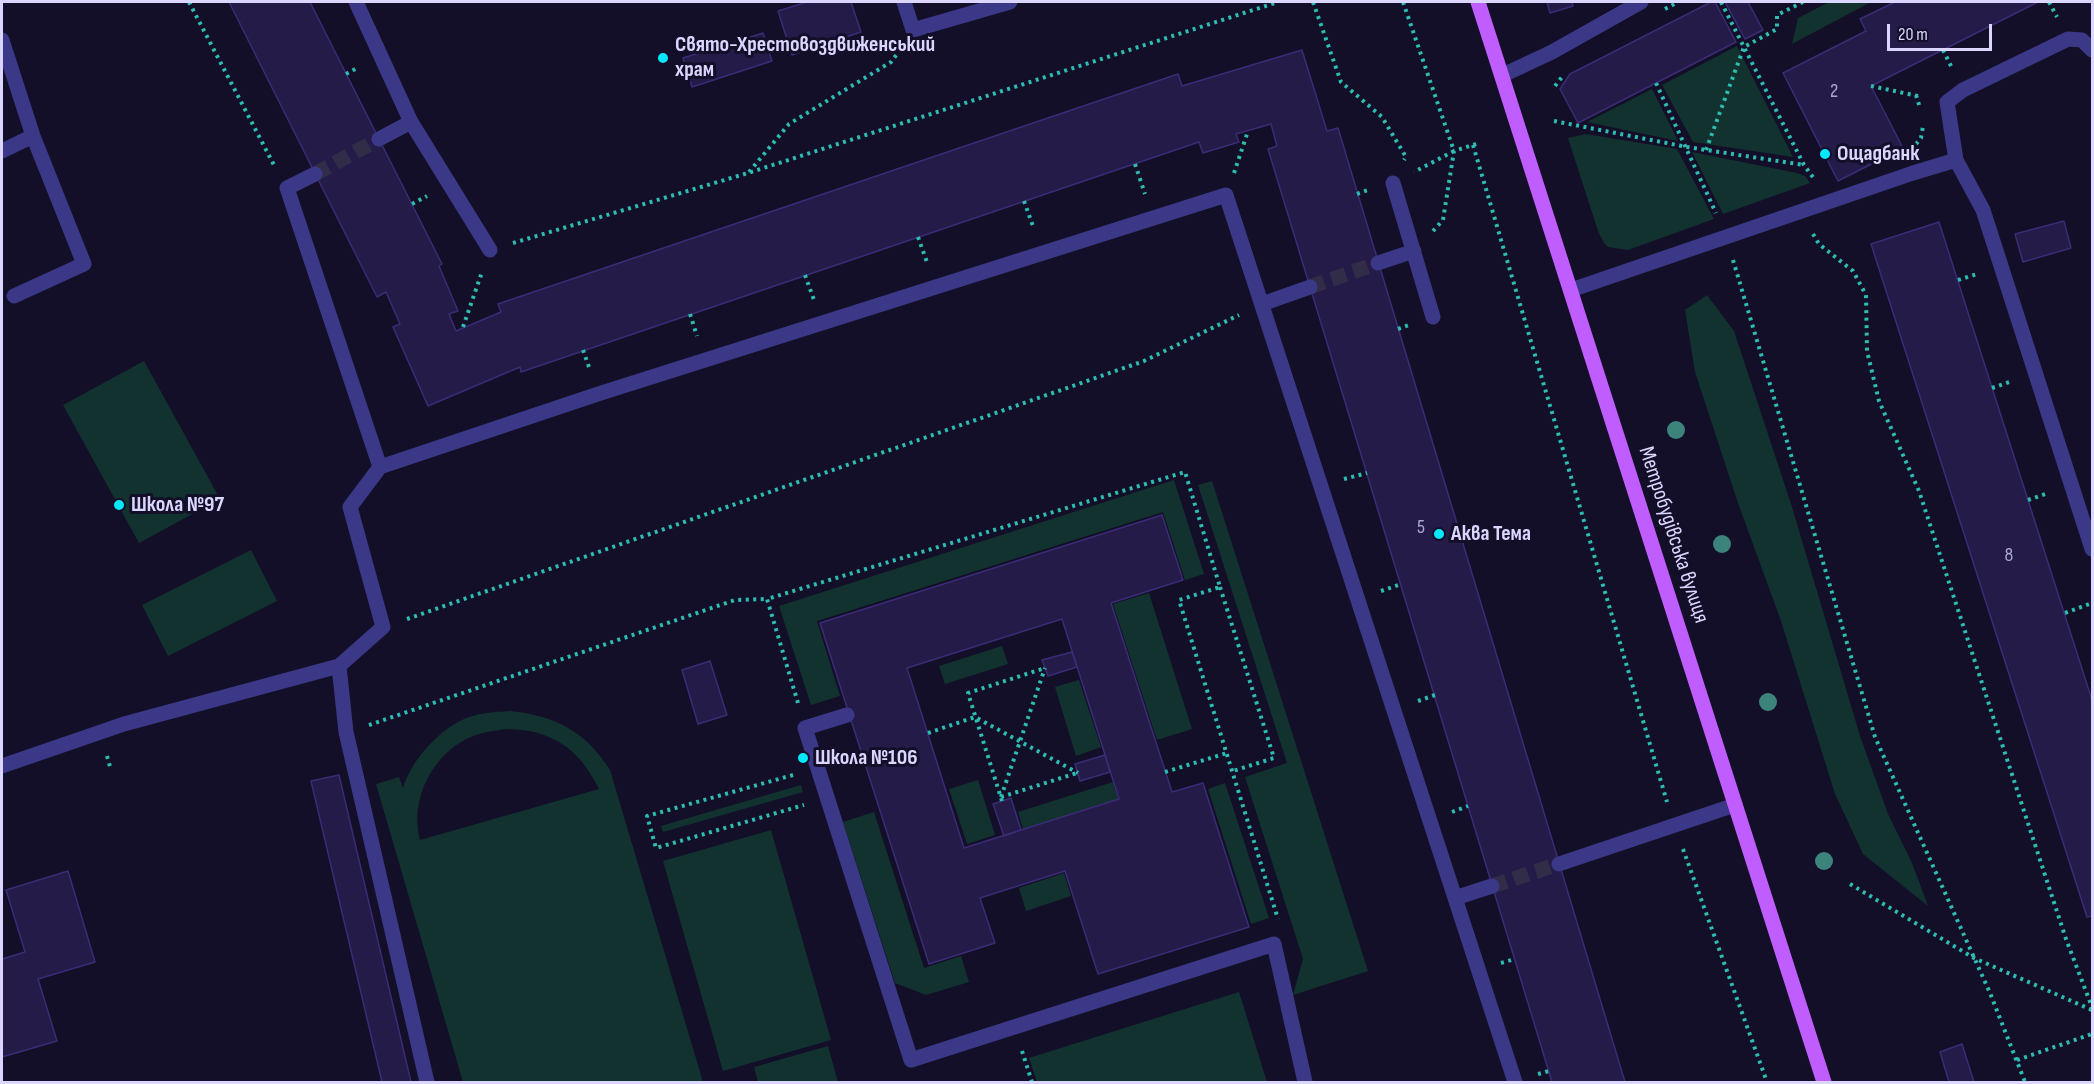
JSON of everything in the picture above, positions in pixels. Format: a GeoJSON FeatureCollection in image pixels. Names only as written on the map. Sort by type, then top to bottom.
{"type":"FeatureCollection","features":[{"type":"Feature","properties":{"kind":"main road","name":"Метробудівська вулиця"},"geometry":{"type":"LineString","coordinates":[[1478,2],[1824,1083]]}},
{"type":"Feature","properties":{"kind":"street"},"geometry":{"type":"LineString","coordinates":[[356,2],[411,122],[490,250]]}},
{"type":"Feature","properties":{"kind":"street"},"geometry":{"type":"LineString","coordinates":[[904,2],[914,30],[1010,2]]}},
{"type":"Feature","properties":{"kind":"street"},"geometry":{"type":"LineString","coordinates":[[1503,75],[1552,52],[1641,2]]}},
{"type":"Feature","properties":{"kind":"street"},"geometry":{"type":"LineString","coordinates":[[2092,50],[2082,40],[2068,39],[1963,90],[1947,102],[1956,160],[1983,210],[2092,549]]}},
{"type":"Feature","properties":{"kind":"street"},"geometry":{"type":"LineString","coordinates":[[2,40],[33,136],[84,264],[14,296]]}},
{"type":"Feature","properties":{"kind":"street"},"geometry":{"type":"LineString","coordinates":[[379,139],[411,122]]}},
{"type":"Feature","properties":{"kind":"street"},"geometry":{"type":"LineString","coordinates":[[2,151],[33,136]]}},
{"type":"Feature","properties":{"kind":"street"},"geometry":{"type":"LineString","coordinates":[[1571,290],[1956,160]]}},
{"type":"Feature","properties":{"kind":"street"},"geometry":{"type":"LineString","coordinates":[[315,174],[287,188],[380,467]]}},
{"type":"Feature","properties":{"kind":"street"},"geometry":{"type":"LineString","coordinates":[[1393,183],[1433,317]]}},
{"type":"Feature","properties":{"kind":"street"},"geometry":{"type":"LineString","coordinates":[[2,766],[124,724],[339,666],[383,627],[350,507],[380,467],[609,390],[1226,195],[1515,1083]]}},
{"type":"Feature","properties":{"kind":"street"},"geometry":{"type":"LineString","coordinates":[[1378,263],[1414,251]]}},
{"type":"Feature","properties":{"kind":"street"},"geometry":{"type":"LineString","coordinates":[[1262,304],[1310,286]]}},
{"type":"Feature","properties":{"kind":"street"},"geometry":{"type":"LineString","coordinates":[[339,666],[346,732],[427,1083]]}},
{"type":"Feature","properties":{"kind":"street"},"geometry":{"type":"LineString","coordinates":[[847,716],[805,728],[911,1060],[1274,944],[1305,1083]]}},
{"type":"Feature","properties":{"kind":"street"},"geometry":{"type":"LineString","coordinates":[[1559,864],[1735,805]]}},
{"type":"Feature","properties":{"kind":"street"},"geometry":{"type":"LineString","coordinates":[[1455,898],[1492,886]]}},
{"type":"Feature","properties":{"kind":"path"},"geometry":{"type":"LineString","coordinates":[[189,2],[287,188]]}},
{"type":"Feature","properties":{"kind":"path"},"geometry":{"type":"LineString","coordinates":[[463,327],[490,250],[748,173],[1278,2]]}},
{"type":"Feature","properties":{"kind":"path"},"geometry":{"type":"LineString","coordinates":[[1313,2],[1341,82],[1382,117],[1406,157],[1393,183]]}},
{"type":"Feature","properties":{"kind":"path"},"geometry":{"type":"LineString","coordinates":[[1403,2],[1454,151],[1443,220],[1414,251]]}},
{"type":"Feature","properties":{"kind":"path"},"geometry":{"type":"LineString","coordinates":[[1721,2],[1804,165],[1829,201]]}},
{"type":"Feature","properties":{"kind":"path"},"geometry":{"type":"LineString","coordinates":[[1706,150],[1744,47],[1778,29],[1778,15],[1803,2]]}},
{"type":"Feature","properties":{"kind":"path"},"geometry":{"type":"LineString","coordinates":[[748,173],[789,124],[891,62],[914,30]]}},
{"type":"Feature","properties":{"kind":"path"},"geometry":{"type":"LineString","coordinates":[[1656,83],[1727,237],[1875,737],[1974,958],[2025,1083]]}},
{"type":"Feature","properties":{"kind":"path"},"geometry":{"type":"LineString","coordinates":[[1871,86],[1947,102]]}},
{"type":"Feature","properties":{"kind":"path"},"geometry":{"type":"LineString","coordinates":[[1554,121],[1687,147],[1804,165]]}},
{"type":"Feature","properties":{"kind":"path"},"geometry":{"type":"LineString","coordinates":[[1226,195],[1248,131]]}},
{"type":"Feature","properties":{"kind":"path"},"geometry":{"type":"LineString","coordinates":[[1393,183],[1454,151],[1479,143]]}},
{"type":"Feature","properties":{"kind":"path"},"geometry":{"type":"LineString","coordinates":[[1473,145],[1674,824],[1767,1083]]}},
{"type":"Feature","properties":{"kind":"path"},"geometry":{"type":"LineString","coordinates":[[1135,164],[1153,218]]}},
{"type":"Feature","properties":{"kind":"path"},"geometry":{"type":"LineString","coordinates":[[1807,209],[1813,237],[1853,271],[1866,295],[1867,351],[1879,401],[1919,491],[2063,928],[2092,1008]]}},
{"type":"Feature","properties":{"kind":"path"},"geometry":{"type":"LineString","coordinates":[[383,627],[1144,361],[1262,304]]}},
{"type":"Feature","properties":{"kind":"path"},"geometry":{"type":"LineString","coordinates":[[346,732],[735,600],[767,599],[1185,472],[1274,758],[1233,771]]}},
{"type":"Feature","properties":{"kind":"path"},"geometry":{"type":"LineString","coordinates":[[1220,587],[1179,600],[1278,919],[1274,944]]}},
{"type":"Feature","properties":{"kind":"path"},"geometry":{"type":"LineString","coordinates":[[767,599],[805,728]]}},
{"type":"Feature","properties":{"kind":"path"},"geometry":{"type":"LineString","coordinates":[[2065,613],[2092,603]]}},
{"type":"Feature","properties":{"kind":"path"},"geometry":{"type":"LineString","coordinates":[[1045,668],[1020,742],[1002,799],[968,693],[1045,668]]}},
{"type":"Feature","properties":{"kind":"path"},"geometry":{"type":"LineString","coordinates":[[927,733],[975,717],[1078,773],[1002,799]]}},
{"type":"Feature","properties":{"kind":"path"},"geometry":{"type":"LineString","coordinates":[[1165,772],[1227,753]]}},
{"type":"Feature","properties":{"kind":"path"},"geometry":{"type":"LineString","coordinates":[[828,798],[656,848],[647,816],[862,754]]}},
{"type":"Feature","properties":{"kind":"path"},"geometry":{"type":"LineString","coordinates":[[1850,884],[1974,958],[2092,1008]]}},
{"type":"Feature","properties":{"kind":"path"},"geometry":{"type":"LineString","coordinates":[[1014,1027],[1032,1083]]}},
{"type":"Feature","properties":{"kind":"path"},"geometry":{"type":"LineString","coordinates":[[2017,1060],[2092,1034]]}},
{"type":"Feature","properties":{"kind":"green space"},"geometry":{"type":"Polygon","coordinates":[[[1829,2],[1871,2],[1792,44],[1798,18],[1829,2]]]}},
{"type":"Feature","properties":{"kind":"green space"},"geometry":{"type":"Polygon","coordinates":[[[1737,46],[1793,157],[1693,142],[1662,85],[1737,46]]]}},
{"type":"Feature","properties":{"kind":"green space"},"geometry":{"type":"Polygon","coordinates":[[[1652,89],[1678,141],[1587,122],[1652,89]]]}},
{"type":"Feature","properties":{"kind":"green space"},"geometry":{"type":"Polygon","coordinates":[[[1586,134],[1677,149],[1714,219],[1628,250],[1608,247],[1598,231],[1568,138],[1586,134]]]}},
{"type":"Feature","properties":{"kind":"green space"},"geometry":{"type":"Polygon","coordinates":[[[1692,152],[1797,173],[1805,176],[1810,183],[1723,214],[1692,152]]]}},
{"type":"Feature","properties":{"kind":"green space"},"geometry":{"type":"Polygon","coordinates":[[[1707,295],[1734,331],[1792,507],[1860,736],[1888,814],[1912,863],[1928,906],[1863,854],[1835,794],[1781,621],[1738,503],[1695,372],[1685,310],[1707,295]]]}},
{"type":"Feature","properties":{"kind":"green space"},"geometry":{"type":"Polygon","coordinates":[[[144,361],[220,499],[139,543],[63,405],[144,361]]]}},
{"type":"Feature","properties":{"kind":"green space"},"geometry":{"type":"Polygon","coordinates":[[[1174,480],[1204,574],[1185,580],[1163,512],[817,621],[840,696],[811,705],[779,606],[1174,480]]]}},
{"type":"Feature","properties":{"kind":"green space"},"geometry":{"type":"Polygon","coordinates":[[[1212,481],[1368,971],[1293,995],[1303,959],[1245,777],[1287,763],[1198,485],[1212,481]]]}},
{"type":"Feature","properties":{"kind":"green space"},"geometry":{"type":"Polygon","coordinates":[[[251,550],[277,601],[168,656],[142,605],[251,550]]]}},
{"type":"Feature","properties":{"kind":"green space"},"geometry":{"type":"Polygon","coordinates":[[[1149,593],[1192,729],[1157,740],[1113,604],[1149,593]]]}},
{"type":"Feature","properties":{"kind":"green space"},"geometry":{"type":"Polygon","coordinates":[[[1002,646],[1008,664],[945,684],[939,666],[1002,646]]]}},
{"type":"Feature","properties":{"kind":"green space"},"geometry":{"type":"Polygon","coordinates":[[[1079,680],[1101,747],[1076,756],[1055,687],[1079,680]]]}},
{"type":"Feature","properties":{"kind":"green space"},"geometry":{"type":"Polygon","coordinates":[[[510,711],[542,717],[568,728],[590,745],[610,770],[703,1082],[463,1082],[376,784],[399,777],[403,788],[418,759],[442,733],[472,716],[510,711]],[[505,729],[477,735],[459,743],[446,753],[427,779],[421,793],[417,824],[420,840],[599,789],[573,752],[550,737],[521,730],[505,729]]]}},
{"type":"Feature","properties":{"kind":"green space"},"geometry":{"type":"Polygon","coordinates":[[[978,780],[995,835],[967,844],[949,789],[978,780]]]}},
{"type":"Feature","properties":{"kind":"green space"},"geometry":{"type":"Polygon","coordinates":[[[1113,782],[1118,799],[1023,829],[1018,812],[1113,782]]]}},
{"type":"Feature","properties":{"kind":"green space"},"geometry":{"type":"Polygon","coordinates":[[[1225,783],[1269,918],[1251,924],[1208,789],[1225,783]]]}},
{"type":"Feature","properties":{"kind":"green space"},"geometry":{"type":"Polygon","coordinates":[[[801,785],[803,792],[663,832],[661,826],[801,785]]]}},
{"type":"Feature","properties":{"kind":"green space"},"geometry":{"type":"Polygon","coordinates":[[[874,812],[924,968],[961,956],[969,982],[926,995],[895,983],[843,822],[874,812]]]}},
{"type":"Feature","properties":{"kind":"green space"},"geometry":{"type":"Polygon","coordinates":[[[771,830],[831,1040],[723,1071],[663,861],[771,830]]]}},
{"type":"Feature","properties":{"kind":"green space"},"geometry":{"type":"Polygon","coordinates":[[[1064,873],[1071,896],[1026,911],[1019,888],[1064,873]]]}},
{"type":"Feature","properties":{"kind":"green space"},"geometry":{"type":"Polygon","coordinates":[[[1239,992],[1267,1082],[1037,1082],[1029,1058],[1239,992]]]}},
{"type":"Feature","properties":{"kind":"green space"},"geometry":{"type":"Polygon","coordinates":[[[828,1046],[838,1082],[758,1082],[754,1067],[828,1046]]]}},
{"type":"Feature","properties":{"kind":"building"},"geometry":{"type":"Polygon","coordinates":[[[229,2],[310,2],[442,264],[439,266],[458,311],[449,314],[456,331],[501,312],[498,304],[1178,74],[1182,86],[1302,50],[1327,131],[1338,128],[1625,1082],[1552,1082],[1268,149],[1277,146],[1271,124],[1236,134],[1239,142],[1203,153],[1199,142],[521,372],[520,367],[428,406],[393,327],[400,324],[386,292],[377,297],[229,2]]]}},
{"type":"Feature","properties":{"kind":"building"},"geometry":{"type":"Polygon","coordinates":[[[807,2],[851,2],[861,32],[792,55],[778,11],[807,2]]]}},
{"type":"Feature","properties":{"kind":"building"},"geometry":{"type":"Polygon","coordinates":[[[1547,2],[1572,2],[1573,6],[1550,13],[1547,2]]]}},
{"type":"Feature","properties":{"kind":"building"},"geometry":{"type":"Polygon","coordinates":[[[1715,2],[1736,42],[1578,123],[1560,89],[1570,74],[1715,2]]]}},
{"type":"Feature","properties":{"kind":"building"},"geometry":{"type":"Polygon","coordinates":[[[1725,2],[1748,2],[1763,30],[1745,39],[1725,2]]]}},
{"type":"Feature","properties":{"kind":"building"},"geometry":{"type":"Polygon","coordinates":[[[1895,2],[2038,2],[1871,86],[1903,148],[1838,181],[1783,73],[1866,31],[1860,19],[1895,2]]]}},
{"type":"Feature","properties":{"kind":"building"},"geometry":{"type":"Polygon","coordinates":[[[763,33],[772,61],[692,87],[683,58],[763,33]]]}},
{"type":"Feature","properties":{"kind":"building"},"geometry":{"type":"Polygon","coordinates":[[[2064,221],[2071,248],[2023,262],[2015,234],[2064,221]]]}},
{"type":"Feature","properties":{"kind":"building"},"geometry":{"type":"Polygon","coordinates":[[[1939,222],[2092,700],[2092,916],[2087,917],[1871,244],[1939,222]]]}},
{"type":"Feature","properties":{"kind":"building"},"geometry":{"type":"Polygon","coordinates":[[[1162,515],[1183,580],[1111,603],[1172,792],[1203,783],[1249,927],[1098,974],[1065,871],[980,898],[995,943],[929,964],[820,623],[1162,515]],[[1062,619],[907,668],[964,848],[1119,799],[1062,619]]]}},
{"type":"Feature","properties":{"kind":"building"},"geometry":{"type":"Polygon","coordinates":[[[1072,652],[1077,667],[1048,676],[1042,660],[1072,652]]]}},
{"type":"Feature","properties":{"kind":"building"},"geometry":{"type":"Polygon","coordinates":[[[710,661],[727,715],[698,724],[682,670],[710,661]]]}},
{"type":"Feature","properties":{"kind":"building"},"geometry":{"type":"Polygon","coordinates":[[[1105,755],[1110,772],[1080,781],[1075,764],[1105,755]]]}},
{"type":"Feature","properties":{"kind":"building"},"geometry":{"type":"Polygon","coordinates":[[[339,775],[411,1082],[382,1082],[311,781],[339,775]]]}},
{"type":"Feature","properties":{"kind":"building"},"geometry":{"type":"Polygon","coordinates":[[[1011,798],[1021,830],[1004,836],[993,804],[1011,798]]]}},
{"type":"Feature","properties":{"kind":"building"},"geometry":{"type":"Polygon","coordinates":[[[68,871],[95,962],[38,979],[57,1041],[2,1057],[2,959],[25,952],[6,890],[68,871]]]}},
{"type":"Feature","properties":{"kind":"building"},"geometry":{"type":"Polygon","coordinates":[[[1962,1044],[1974,1082],[1949,1082],[1940,1052],[1962,1044]]]}},
{"type":"Feature","properties":{"kind":"tunnel"},"geometry":{"type":"LineString","coordinates":[[315,174],[379,139]]}},
{"type":"Feature","properties":{"kind":"tunnel"},"geometry":{"type":"LineString","coordinates":[[1310,287],[1378,263]]}},
{"type":"Feature","properties":{"kind":"tunnel"},"geometry":{"type":"LineString","coordinates":[[1492,886],[1559,864]]}},
{"type":"Feature","properties":{"kind":"place","name":"Свято-Хрестовоздвиженський храм"},"geometry":{"type":"Point","coordinates":[663,58]}},
{"type":"Feature","properties":{"kind":"place","name":"Ощадбанк"},"geometry":{"type":"Point","coordinates":[1825,154]}},
{"type":"Feature","properties":{"kind":"place","name":"Школа №97"},"geometry":{"type":"Point","coordinates":[119,505]}},
{"type":"Feature","properties":{"kind":"place","name":"Аква Тема"},"geometry":{"type":"Point","coordinates":[1439,534]}},
{"type":"Feature","properties":{"kind":"place","name":"Школа №106"},"geometry":{"type":"Point","coordinates":[803,758]}}]}
